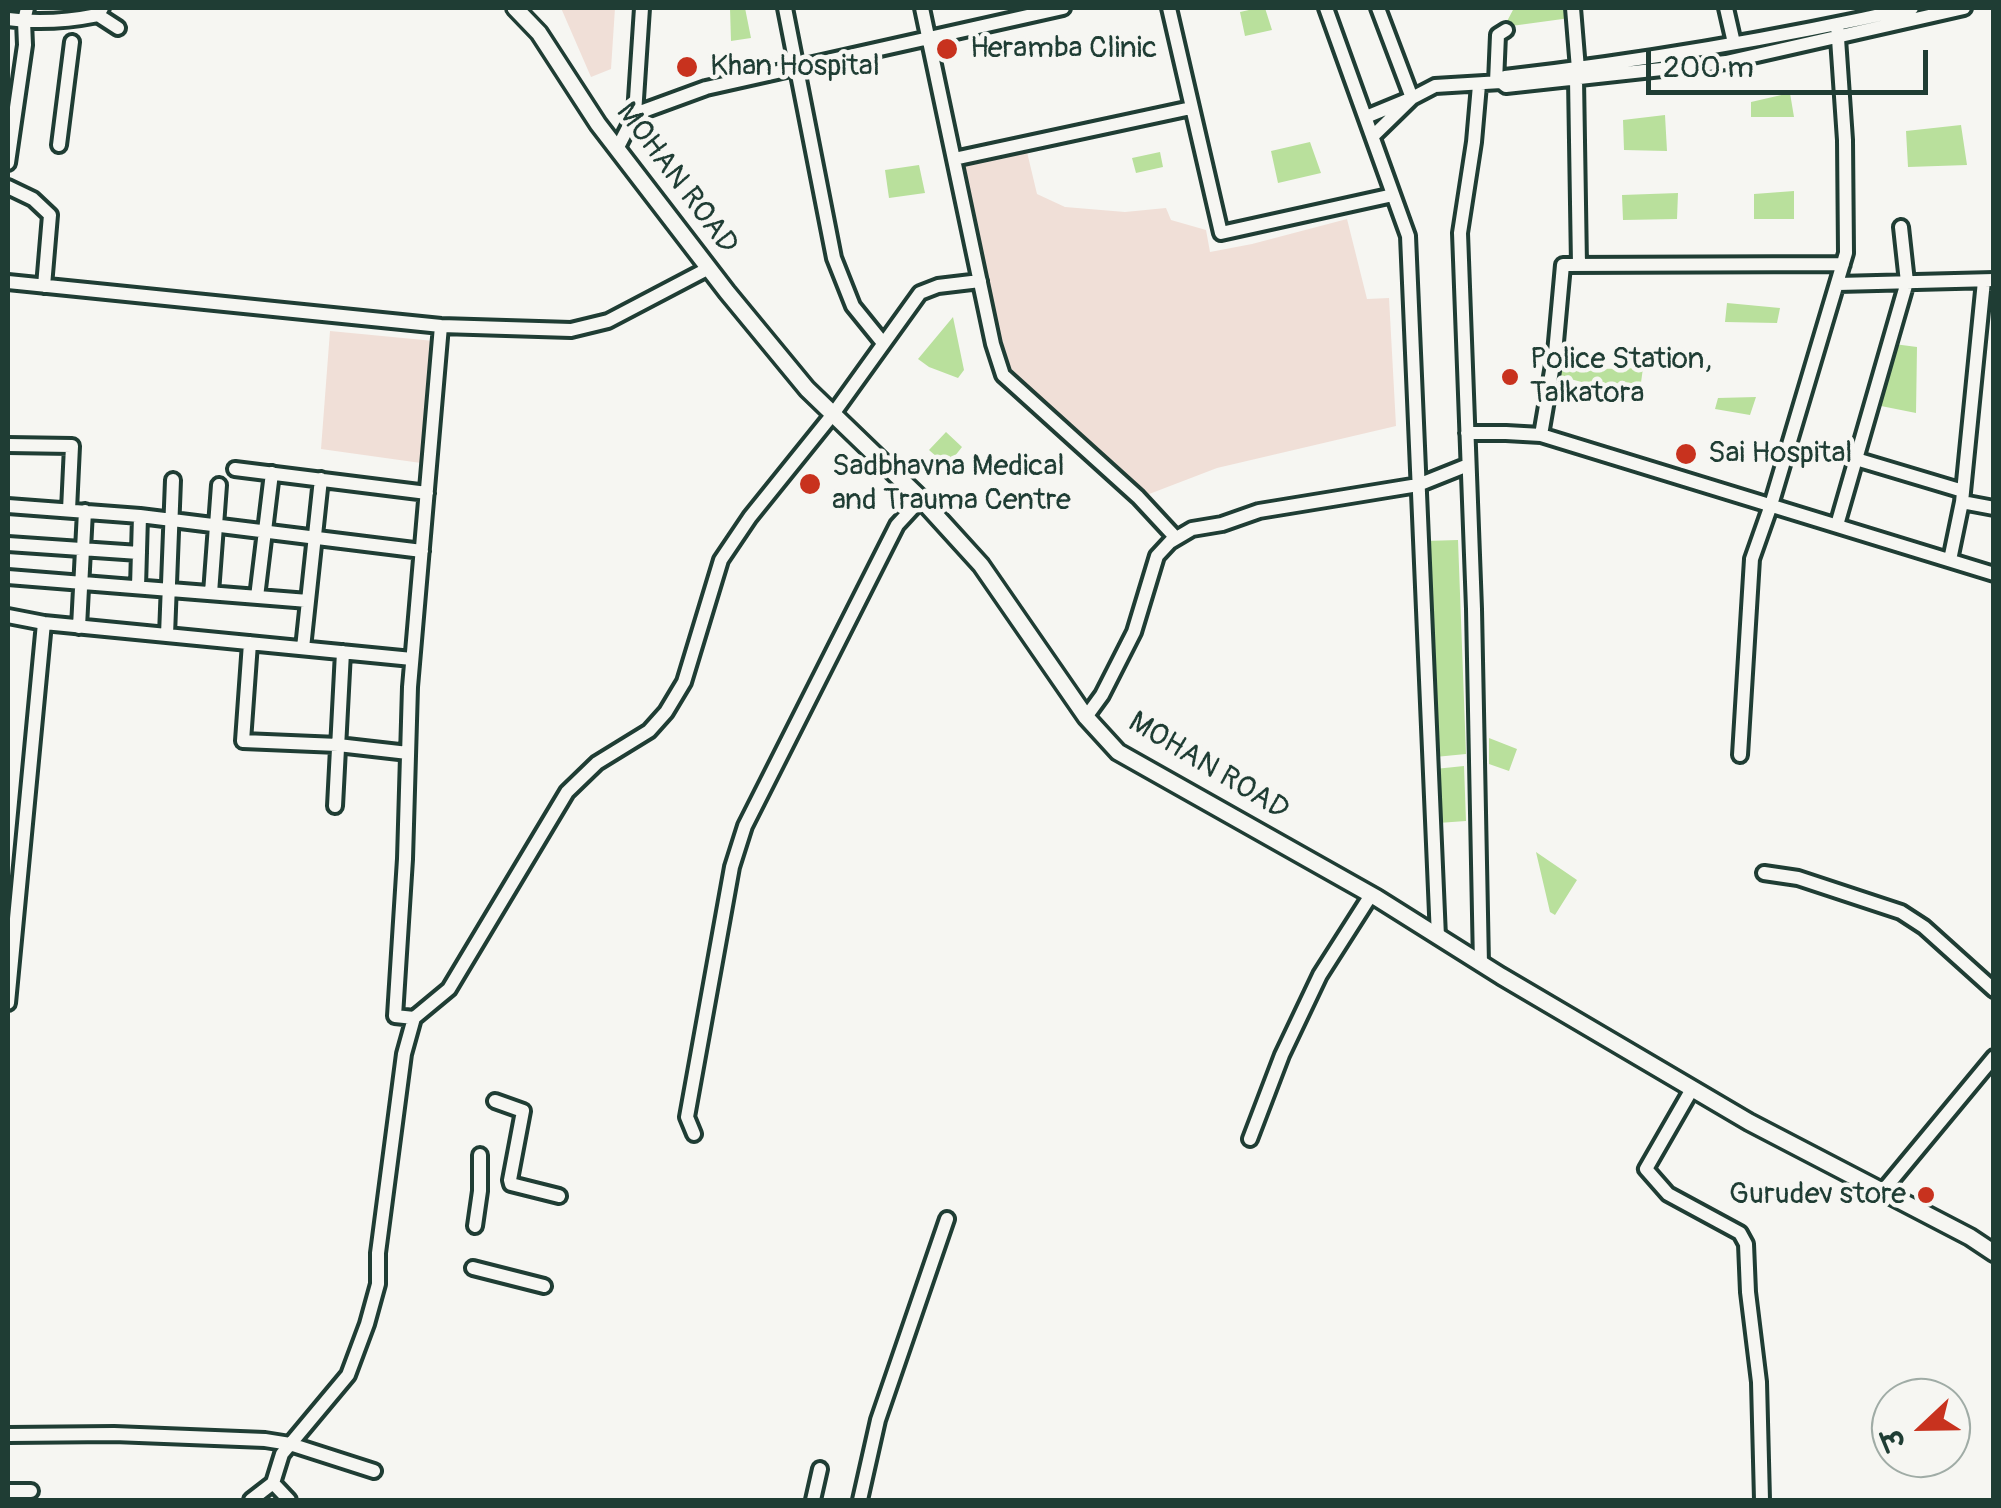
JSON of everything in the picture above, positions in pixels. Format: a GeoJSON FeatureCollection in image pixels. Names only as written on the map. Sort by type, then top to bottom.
{"type":"FeatureCollection","features":[{"type":"Feature","properties":{"kind":"main road","name":"MOHAN ROAD"},"geometry":{"type":"LineString","coordinates":[[516,8],[539,34],[598,124],[807,389],[921,499],[981,564],[1086,717],[1118,752],[1371,894],[1481,964],[1749,1122],[1993,1252]]}},
{"type":"Feature","properties":{"kind":"street"},"geometry":{"type":"LineString","coordinates":[[617,148],[635,114],[642,8]]}},
{"type":"Feature","properties":{"kind":"street"},"geometry":{"type":"LineString","coordinates":[[784,8],[834,258],[853,306],[883,342]]}},
{"type":"Feature","properties":{"kind":"street"},"geometry":{"type":"LineString","coordinates":[[922,8],[993,344],[1004,375],[1176,538]]}},
{"type":"Feature","properties":{"kind":"street"},"geometry":{"type":"LineString","coordinates":[[635,114],[706,88],[1063,8]]}},
{"type":"Feature","properties":{"kind":"street"},"geometry":{"type":"LineString","coordinates":[[1170,8],[1222,233],[1394,195]]}},
{"type":"Feature","properties":{"kind":"street"},"geometry":{"type":"LineString","coordinates":[[1326,8],[1408,236],[1438,937]]}},
{"type":"Feature","properties":{"kind":"street"},"geometry":{"type":"LineString","coordinates":[[1378,8],[1412,98]]}},
{"type":"Feature","properties":{"kind":"street"},"geometry":{"type":"LineString","coordinates":[[1573,8],[1579,264]]}},
{"type":"Feature","properties":{"kind":"street"},"geometry":{"type":"LineString","coordinates":[[1726,8],[1734,43]]}},
{"type":"Feature","properties":{"kind":"street"},"geometry":{"type":"LineString","coordinates":[[1366,117],[1436,86],[1479,85],[1505,77],[1726,62],[1908,11],[1964,8]]}},
{"type":"Feature","properties":{"kind":"street"},"geometry":{"type":"LineString","coordinates":[[8,19],[25,14],[68,20],[100,11],[118,28]]}},
{"type":"Feature","properties":{"kind":"street"},"geometry":{"type":"LineString","coordinates":[[8,163],[25,45],[25,14]]}},
{"type":"Feature","properties":{"kind":"street"},"geometry":{"type":"LineString","coordinates":[[1498,82],[1498,35],[1506,30]]}},
{"type":"Feature","properties":{"kind":"street"},"geometry":{"type":"LineString","coordinates":[[1577,74],[1734,43],[1838,30]]}},
{"type":"Feature","properties":{"kind":"street"},"geometry":{"type":"LineString","coordinates":[[1740,756],[1752,559],[1846,253],[1845,140],[1838,30]]}},
{"type":"Feature","properties":{"kind":"street"},"geometry":{"type":"LineString","coordinates":[[59,145],[72,42]]}},
{"type":"Feature","properties":{"kind":"street"},"geometry":{"type":"LineString","coordinates":[[1479,85],[1460,233],[1481,964]]}},
{"type":"Feature","properties":{"kind":"street"},"geometry":{"type":"LineString","coordinates":[[1373,136],[1412,98]]}},
{"type":"Feature","properties":{"kind":"street"},"geometry":{"type":"LineString","coordinates":[[954,158],[1192,108]]}},
{"type":"Feature","properties":{"kind":"street"},"geometry":{"type":"LineString","coordinates":[[8,187],[33,199],[50,215],[44,286]]}},
{"type":"Feature","properties":{"kind":"street"},"geometry":{"type":"LineString","coordinates":[[1837,525],[1907,282],[1901,227]]}},
{"type":"Feature","properties":{"kind":"street"},"geometry":{"type":"LineString","coordinates":[[1541,436],[1555,354],[1563,264],[1844,264]]}},
{"type":"Feature","properties":{"kind":"street"},"geometry":{"type":"LineString","coordinates":[[8,282],[441,326],[571,330],[608,321],[710,268]]}},
{"type":"Feature","properties":{"kind":"street"},"geometry":{"type":"LineString","coordinates":[[1838,284],[1989,280],[1962,497],[1950,560]]}},
{"type":"Feature","properties":{"kind":"street"},"geometry":{"type":"LineString","coordinates":[[251,1500],[272,1483],[282,1454],[348,1374],[367,1324],[378,1284],[378,1252],[404,1054],[414,1018],[449,989],[566,792],[597,764],[650,731],[666,712],[684,682],[721,560],[920,293],[938,286],[980,281]]}},
{"type":"Feature","properties":{"kind":"street"},"geometry":{"type":"LineString","coordinates":[[414,1018],[395,1016],[412,659],[441,326]]}},
{"type":"Feature","properties":{"kind":"street"},"geometry":{"type":"LineString","coordinates":[[1467,433],[1541,436],[1994,574]]}},
{"type":"Feature","properties":{"kind":"street"},"geometry":{"type":"LineString","coordinates":[[8,444],[72,446],[69,510]]}},
{"type":"Feature","properties":{"kind":"street"},"geometry":{"type":"LineString","coordinates":[[1856,458],[1994,508]]}},
{"type":"Feature","properties":{"kind":"street"},"geometry":{"type":"LineString","coordinates":[[1086,717],[1102,695],[1134,632],[1157,556],[1176,538],[1192,529],[1259,511],[1418,484],[1468,465]]}},
{"type":"Feature","properties":{"kind":"street"},"geometry":{"type":"LineString","coordinates":[[234,468],[427,492]]}},
{"type":"Feature","properties":{"kind":"street"},"geometry":{"type":"LineString","coordinates":[[258,597],[272,473]]}},
{"type":"Feature","properties":{"kind":"street"},"geometry":{"type":"LineString","coordinates":[[302,648],[321,479]]}},
{"type":"Feature","properties":{"kind":"street"},"geometry":{"type":"LineString","coordinates":[[168,636],[173,480]]}},
{"type":"Feature","properties":{"kind":"street"},"geometry":{"type":"LineString","coordinates":[[212,593],[219,485]]}},
{"type":"Feature","properties":{"kind":"street"},"geometry":{"type":"LineString","coordinates":[[694,1134],[687,1118],[732,866],[746,826],[897,525],[921,499]]}},
{"type":"Feature","properties":{"kind":"street"},"geometry":{"type":"LineString","coordinates":[[8,506],[140,516],[422,550]]}},
{"type":"Feature","properties":{"kind":"street"},"geometry":{"type":"LineString","coordinates":[[79,627],[85,511]]}},
{"type":"Feature","properties":{"kind":"street"},"geometry":{"type":"LineString","coordinates":[[138,588],[140,516]]}},
{"type":"Feature","properties":{"kind":"street"},"geometry":{"type":"LineString","coordinates":[[8,544],[139,552]]}},
{"type":"Feature","properties":{"kind":"street"},"geometry":{"type":"LineString","coordinates":[[8,577],[308,600]]}},
{"type":"Feature","properties":{"kind":"street"},"geometry":{"type":"LineString","coordinates":[[8,616],[44,624],[412,659]]}},
{"type":"Feature","properties":{"kind":"street"},"geometry":{"type":"LineString","coordinates":[[8,1003],[44,624]]}},
{"type":"Feature","properties":{"kind":"street"},"geometry":{"type":"LineString","coordinates":[[250,643],[243,741],[408,754]]}},
{"type":"Feature","properties":{"kind":"street"},"geometry":{"type":"LineString","coordinates":[[335,806],[343,652]]}},
{"type":"Feature","properties":{"kind":"street"},"geometry":{"type":"LineString","coordinates":[[1764,873],[1798,878],[1901,912],[1994,990]]}},
{"type":"Feature","properties":{"kind":"street"},"geometry":{"type":"LineString","coordinates":[[1250,1139],[1282,1055],[1320,975],[1371,894]]}},
{"type":"Feature","properties":{"kind":"street"},"geometry":{"type":"LineString","coordinates":[[1882,1192],[1994,1057]]}},
{"type":"Feature","properties":{"kind":"street"},"geometry":{"type":"LineString","coordinates":[[1692,1089],[1646,1169],[1668,1194],[1740,1233],[1746,1244],[1758,1382],[1762,1500]]}},
{"type":"Feature","properties":{"kind":"street"},"geometry":{"type":"LineString","coordinates":[[495,1101],[523,1111],[511,1184],[559,1196]]}},
{"type":"Feature","properties":{"kind":"street"},"geometry":{"type":"LineString","coordinates":[[475,1226],[480,1155]]}},
{"type":"Feature","properties":{"kind":"street"},"geometry":{"type":"LineString","coordinates":[[860,1500],[878,1420],[947,1219]]}},
{"type":"Feature","properties":{"kind":"street"},"geometry":{"type":"LineString","coordinates":[[473,1268],[544,1286]]}},
{"type":"Feature","properties":{"kind":"street"},"geometry":{"type":"LineString","coordinates":[[8,1435],[114,1434],[265,1440],[374,1471]]}},
{"type":"Feature","properties":{"kind":"street"},"geometry":{"type":"LineString","coordinates":[[813,1500],[820,1469]]}},
{"type":"Feature","properties":{"kind":"street"},"geometry":{"type":"LineString","coordinates":[[272,1483],[289,1500]]}},
{"type":"Feature","properties":{"kind":"street"},"geometry":{"type":"LineString","coordinates":[[8,1491],[31,1491]]}},
{"type":"Feature","properties":{"kind":"shaded area"},"geometry":{"type":"Polygon","coordinates":[[[561,8],[615,8],[611,69],[591,77],[561,8]]]}},
{"type":"Feature","properties":{"kind":"shaded area"},"geometry":{"type":"Polygon","coordinates":[[[1027,152],[1037,194],[1065,207],[1125,212],[1166,208],[1171,220],[1206,230],[1210,252],[1347,219],[1367,299],[1389,298],[1396,426],[1217,468],[1144,496],[1011,373],[1001,346],[965,166],[1027,152]]]}},
{"type":"Feature","properties":{"kind":"shaded area"},"geometry":{"type":"Polygon","coordinates":[[[330,331],[434,341],[421,463],[321,449],[330,331]]]}},
{"type":"Feature","properties":{"kind":"green space"},"geometry":{"type":"Polygon","coordinates":[[[730,8],[745,8],[751,38],[731,41],[730,8]]]}},
{"type":"Feature","properties":{"kind":"green space"},"geometry":{"type":"Polygon","coordinates":[[[1265,8],[1272,30],[1245,36],[1240,12],[1265,8]]]}},
{"type":"Feature","properties":{"kind":"green space"},"geometry":{"type":"Polygon","coordinates":[[[1514,8],[1569,8],[1570,18],[1504,27],[1514,8]]]}},
{"type":"Feature","properties":{"kind":"green space"},"geometry":{"type":"Polygon","coordinates":[[[1790,93],[1794,117],[1751,117],[1751,102],[1790,93]]]}},
{"type":"Feature","properties":{"kind":"green space"},"geometry":{"type":"Polygon","coordinates":[[[1665,115],[1667,151],[1624,150],[1623,120],[1665,115]]]}},
{"type":"Feature","properties":{"kind":"green space"},"geometry":{"type":"Polygon","coordinates":[[[1961,125],[1967,165],[1908,167],[1906,131],[1961,125]]]}},
{"type":"Feature","properties":{"kind":"green space"},"geometry":{"type":"Polygon","coordinates":[[[1310,142],[1321,173],[1278,183],[1271,151],[1310,142]]]}},
{"type":"Feature","properties":{"kind":"green space"},"geometry":{"type":"Polygon","coordinates":[[[1160,152],[1163,167],[1136,173],[1132,158],[1160,152]]]}},
{"type":"Feature","properties":{"kind":"green space"},"geometry":{"type":"Polygon","coordinates":[[[919,165],[925,193],[889,198],[885,170],[919,165]]]}},
{"type":"Feature","properties":{"kind":"green space"},"geometry":{"type":"Polygon","coordinates":[[[1794,191],[1794,219],[1754,219],[1754,194],[1794,191]]]}},
{"type":"Feature","properties":{"kind":"green space"},"geometry":{"type":"Polygon","coordinates":[[[1678,193],[1677,219],[1623,220],[1622,195],[1678,193]]]}},
{"type":"Feature","properties":{"kind":"green space"},"geometry":{"type":"Polygon","coordinates":[[[1727,303],[1780,308],[1777,323],[1725,322],[1727,303]]]}},
{"type":"Feature","properties":{"kind":"green space"},"geometry":{"type":"Polygon","coordinates":[[[953,317],[964,370],[958,378],[918,359],[953,317]]]}},
{"type":"Feature","properties":{"kind":"green space"},"geometry":{"type":"Polygon","coordinates":[[[1894,344],[1917,347],[1916,413],[1876,405],[1894,344]]]}},
{"type":"Feature","properties":{"kind":"green space"},"geometry":{"type":"Polygon","coordinates":[[[1643,368],[1639,397],[1555,375],[1555,370],[1643,368]]]}},
{"type":"Feature","properties":{"kind":"green space"},"geometry":{"type":"Polygon","coordinates":[[[1756,397],[1750,415],[1715,409],[1718,398],[1756,397]]]}},
{"type":"Feature","properties":{"kind":"green space"},"geometry":{"type":"Polygon","coordinates":[[[946,432],[962,447],[947,466],[929,450],[946,432]]]}},
{"type":"Feature","properties":{"kind":"green space"},"geometry":{"type":"Polygon","coordinates":[[[1458,540],[1466,754],[1435,757],[1425,541],[1458,540]]]}},
{"type":"Feature","properties":{"kind":"green space"},"geometry":{"type":"Polygon","coordinates":[[[1489,738],[1517,749],[1509,771],[1489,764],[1489,738]]]}},
{"type":"Feature","properties":{"kind":"green space"},"geometry":{"type":"Polygon","coordinates":[[[1464,766],[1466,821],[1438,823],[1435,769],[1464,766]]]}},
{"type":"Feature","properties":{"kind":"green space"},"geometry":{"type":"Polygon","coordinates":[[[1536,852],[1577,880],[1555,915],[1550,912],[1536,852]]]}},
{"type":"Feature","properties":{"kind":"place","name":"Heramba Clinic"},"geometry":{"type":"Point","coordinates":[947,49]}},
{"type":"Feature","properties":{"kind":"place","name":"Khan Hospital"},"geometry":{"type":"Point","coordinates":[687,67]}},
{"type":"Feature","properties":{"kind":"place","name":"Police Station, Talkatora"},"geometry":{"type":"Point","coordinates":[1510,377]}},
{"type":"Feature","properties":{"kind":"place","name":"Sai Hospital"},"geometry":{"type":"Point","coordinates":[1686,454]}},
{"type":"Feature","properties":{"kind":"place","name":"Sadbhavna Medical and Trauma Centre"},"geometry":{"type":"Point","coordinates":[810,484]}},
{"type":"Feature","properties":{"kind":"place","name":"Gurudev store"},"geometry":{"type":"Point","coordinates":[1926,1195]}}]}
